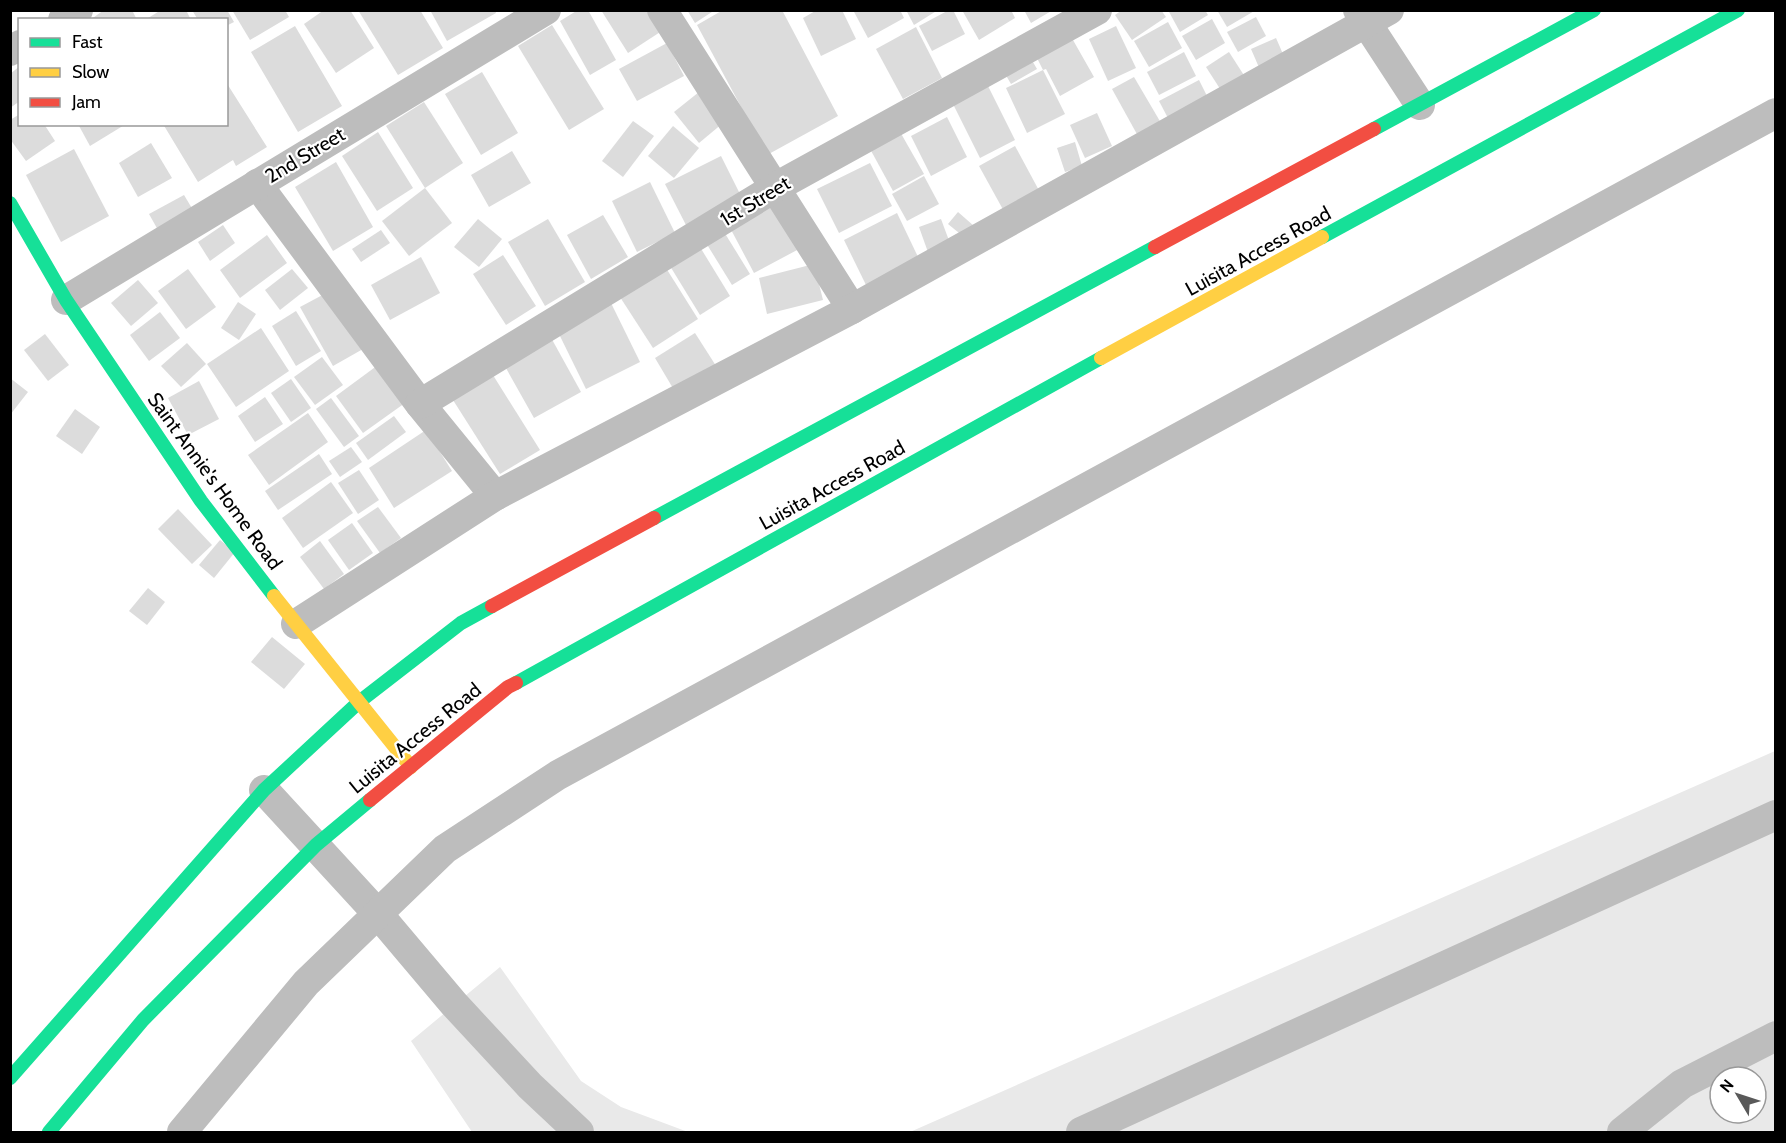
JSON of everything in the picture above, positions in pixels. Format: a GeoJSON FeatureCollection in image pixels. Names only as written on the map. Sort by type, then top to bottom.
{"type":"FeatureCollection","features":[{"type":"Feature","properties":{"kind":"main road"},"geometry":{"type":"LineString","coordinates":[[10,1078],[264,789],[359,702],[461,623],[1594,10]]}},
{"type":"Feature","properties":{"kind":"main road","name":"Luisita Access Road"},"geometry":{"type":"LineString","coordinates":[[49,1132],[143,1020],[316,845],[507,687],[1738,10]]}},
{"type":"Feature","properties":{"kind":"main road","name":"Saint Annie's Home Road"},"geometry":{"type":"LineString","coordinates":[[10,203],[66,300],[201,501],[411,767]]}},
{"type":"Feature","properties":{"kind":"street","name":"2nd Street"},"geometry":{"type":"LineString","coordinates":[[66,300],[546,10]]}},
{"type":"Feature","properties":{"kind":"street"},"geometry":{"type":"LineString","coordinates":[[662,10],[852,309]]}},
{"type":"Feature","properties":{"kind":"street","name":"1st Street"},"geometry":{"type":"LineString","coordinates":[[420,404],[776,187],[1097,10]]}},
{"type":"Feature","properties":{"kind":"street"},"geometry":{"type":"LineString","coordinates":[[296,624],[495,496],[852,309],[1371,14],[1420,105]]}},
{"type":"Feature","properties":{"kind":"street"},"geometry":{"type":"LineString","coordinates":[[182,1132],[306,983],[445,849],[558,775],[1776,113]]}},
{"type":"Feature","properties":{"kind":"street"},"geometry":{"type":"LineString","coordinates":[[257,184],[420,404],[495,496]]}},
{"type":"Feature","properties":{"kind":"street"},"geometry":{"type":"LineString","coordinates":[[264,789],[378,914],[454,1004],[576,1132]]}},
{"type":"Feature","properties":{"kind":"street"},"geometry":{"type":"LineString","coordinates":[[1081,1132],[1776,815]]}},
{"type":"Feature","properties":{"kind":"street"},"geometry":{"type":"LineString","coordinates":[[1622,1132],[1682,1084],[1776,1036]]}},
{"type":"Feature","properties":{"kind":"shaded area"},"geometry":{"type":"Polygon","coordinates":[[[1775,751],[1775,1132],[910,1132],[1775,751]]]}},
{"type":"Feature","properties":{"kind":"shaded area"},"geometry":{"type":"Polygon","coordinates":[[[500,967],[581,1081],[621,1107],[688,1132],[472,1132],[411,1041],[500,967]]]}},
{"type":"Feature","properties":{"kind":"building"},"geometry":{"type":"Polygon","coordinates":[[[104,10],[132,10],[136,18],[93,18],[104,10]]]}},
{"type":"Feature","properties":{"kind":"building"},"geometry":{"type":"Polygon","coordinates":[[[161,10],[186,10],[190,18],[148,18],[161,10]]]}},
{"type":"Feature","properties":{"kind":"building"},"geometry":{"type":"Polygon","coordinates":[[[192,10],[227,10],[234,22],[228,25],[228,18],[197,18],[192,10]]]}},
{"type":"Feature","properties":{"kind":"building"},"geometry":{"type":"Polygon","coordinates":[[[232,10],[285,10],[289,17],[250,40],[232,10]]]}},
{"type":"Feature","properties":{"kind":"building"},"geometry":{"type":"Polygon","coordinates":[[[324,10],[350,10],[374,48],[336,73],[304,24],[324,10]]]}},
{"type":"Feature","properties":{"kind":"building"},"geometry":{"type":"Polygon","coordinates":[[[358,10],[420,10],[443,48],[398,75],[358,10]]]}},
{"type":"Feature","properties":{"kind":"building"},"geometry":{"type":"Polygon","coordinates":[[[430,10],[495,10],[496,13],[447,41],[430,10]]]}},
{"type":"Feature","properties":{"kind":"building"},"geometry":{"type":"Polygon","coordinates":[[[578,10],[588,10],[616,60],[590,75],[560,21],[578,10]]]}},
{"type":"Feature","properties":{"kind":"building"},"geometry":{"type":"Polygon","coordinates":[[[601,10],[665,10],[674,23],[628,53],[601,10]]]}},
{"type":"Feature","properties":{"kind":"building"},"geometry":{"type":"Polygon","coordinates":[[[687,10],[715,10],[695,23],[687,10]]]}},
{"type":"Feature","properties":{"kind":"building"},"geometry":{"type":"Polygon","coordinates":[[[723,10],[782,10],[838,116],[767,155],[697,25],[723,10]]]}},
{"type":"Feature","properties":{"kind":"building"},"geometry":{"type":"Polygon","coordinates":[[[817,10],[842,10],[856,39],[821,56],[803,18],[817,10]]]}},
{"type":"Feature","properties":{"kind":"building"},"geometry":{"type":"Polygon","coordinates":[[[853,10],[900,10],[904,18],[868,38],[853,10]]]}},
{"type":"Feature","properties":{"kind":"building"},"geometry":{"type":"Polygon","coordinates":[[[906,10],[938,10],[914,25],[906,10]]]}},
{"type":"Feature","properties":{"kind":"building"},"geometry":{"type":"Polygon","coordinates":[[[953,10],[965,34],[932,51],[919,26],[953,10]]]}},
{"type":"Feature","properties":{"kind":"building"},"geometry":{"type":"Polygon","coordinates":[[[962,10],[1011,10],[1015,18],[979,40],[962,10]]]}},
{"type":"Feature","properties":{"kind":"building"},"geometry":{"type":"Polygon","coordinates":[[[1024,10],[1053,10],[1031,23],[1024,10]]]}},
{"type":"Feature","properties":{"kind":"building"},"geometry":{"type":"Polygon","coordinates":[[[1122,10],[1161,10],[1166,17],[1132,40],[1115,15],[1122,10]]]}},
{"type":"Feature","properties":{"kind":"building"},"geometry":{"type":"Polygon","coordinates":[[[1168,10],[1205,10],[1208,15],[1180,32],[1168,10]]]}},
{"type":"Feature","properties":{"kind":"building"},"geometry":{"type":"Polygon","coordinates":[[[1217,10],[1256,10],[1227,27],[1217,10]]]}},
{"type":"Feature","properties":{"kind":"building"},"geometry":{"type":"Polygon","coordinates":[[[1256,17],[1266,36],[1238,52],[1227,32],[1256,17]]]}},
{"type":"Feature","properties":{"kind":"building"},"geometry":{"type":"Polygon","coordinates":[[[1212,19],[1225,43],[1196,60],[1182,36],[1212,19]]]}},
{"type":"Feature","properties":{"kind":"building"},"geometry":{"type":"Polygon","coordinates":[[[1168,22],[1182,48],[1149,67],[1134,41],[1168,22]]]}},
{"type":"Feature","properties":{"kind":"building"},"geometry":{"type":"Polygon","coordinates":[[[552,25],[604,109],[569,130],[518,46],[552,25]]]}},
{"type":"Feature","properties":{"kind":"building"},"geometry":{"type":"Polygon","coordinates":[[[295,26],[342,106],[298,132],[251,52],[295,26]]]}},
{"type":"Feature","properties":{"kind":"building"},"geometry":{"type":"Polygon","coordinates":[[[1116,26],[1136,68],[1108,81],[1089,39],[1116,26]]]}},
{"type":"Feature","properties":{"kind":"building"},"geometry":{"type":"Polygon","coordinates":[[[916,27],[942,78],[903,99],[876,49],[916,27]]]}},
{"type":"Feature","properties":{"kind":"building"},"geometry":{"type":"Polygon","coordinates":[[[1069,33],[1094,77],[1060,96],[1034,52],[1069,33]]]}},
{"type":"Feature","properties":{"kind":"building"},"geometry":{"type":"Polygon","coordinates":[[[1276,38],[1286,61],[1261,72],[1251,49],[1276,38]]]}},
{"type":"Feature","properties":{"kind":"building"},"geometry":{"type":"Polygon","coordinates":[[[667,43],[684,76],[637,101],[619,69],[667,43]]]}},
{"type":"Feature","properties":{"kind":"building"},"geometry":{"type":"Polygon","coordinates":[[[1184,52],[1196,76],[1159,95],[1147,72],[1184,52]]]}},
{"type":"Feature","properties":{"kind":"building"},"geometry":{"type":"Polygon","coordinates":[[[1229,52],[1247,80],[1224,95],[1206,67],[1229,52]]]}},
{"type":"Feature","properties":{"kind":"building"},"geometry":{"type":"Polygon","coordinates":[[[1030,57],[1037,69],[1011,84],[1004,72],[1030,57]]]}},
{"type":"Feature","properties":{"kind":"building"},"geometry":{"type":"Polygon","coordinates":[[[18,68],[18,102],[10,108],[10,74],[18,68]]]}},
{"type":"Feature","properties":{"kind":"building"},"geometry":{"type":"Polygon","coordinates":[[[1043,70],[1065,114],[1027,133],[1006,88],[1043,70]]]}},
{"type":"Feature","properties":{"kind":"building"},"geometry":{"type":"Polygon","coordinates":[[[482,72],[518,133],[481,155],[445,94],[482,72]]]}},
{"type":"Feature","properties":{"kind":"building"},"geometry":{"type":"Polygon","coordinates":[[[1134,77],[1161,123],[1138,136],[1112,89],[1134,77]]]}},
{"type":"Feature","properties":{"kind":"building"},"geometry":{"type":"Polygon","coordinates":[[[1199,80],[1209,100],[1169,120],[1159,101],[1199,80]]]}},
{"type":"Feature","properties":{"kind":"building"},"geometry":{"type":"Polygon","coordinates":[[[228,85],[267,147],[236,166],[233,160],[198,182],[164,126],[228,126],[228,85]]]}},
{"type":"Feature","properties":{"kind":"building"},"geometry":{"type":"Polygon","coordinates":[[[988,86],[1015,140],[980,158],[953,104],[988,86]]]}},
{"type":"Feature","properties":{"kind":"building"},"geometry":{"type":"Polygon","coordinates":[[[704,88],[729,118],[699,143],[674,112],[704,88]]]}},
{"type":"Feature","properties":{"kind":"building"},"geometry":{"type":"Polygon","coordinates":[[[424,102],[463,163],[425,188],[386,126],[424,102]]]}},
{"type":"Feature","properties":{"kind":"building"},"geometry":{"type":"Polygon","coordinates":[[[1097,113],[1112,146],[1085,158],[1070,125],[1097,113]]]}},
{"type":"Feature","properties":{"kind":"building"},"geometry":{"type":"Polygon","coordinates":[[[18,115],[18,126],[45,126],[55,141],[26,161],[10,139],[10,120],[18,115]]]}},
{"type":"Feature","properties":{"kind":"building"},"geometry":{"type":"Polygon","coordinates":[[[947,117],[967,157],[931,176],[911,136],[947,117]]]}},
{"type":"Feature","properties":{"kind":"building"},"geometry":{"type":"Polygon","coordinates":[[[633,121],[654,136],[623,177],[602,161],[633,121]]]}},
{"type":"Feature","properties":{"kind":"building"},"geometry":{"type":"Polygon","coordinates":[[[79,126],[123,126],[90,146],[79,126]]]}},
{"type":"Feature","properties":{"kind":"building"},"geometry":{"type":"Polygon","coordinates":[[[673,126],[699,148],[674,178],[648,156],[673,126]]]}},
{"type":"Feature","properties":{"kind":"building"},"geometry":{"type":"Polygon","coordinates":[[[899,130],[924,174],[893,191],[869,147],[899,130]]]}},
{"type":"Feature","properties":{"kind":"building"},"geometry":{"type":"Polygon","coordinates":[[[378,132],[413,188],[377,211],[342,156],[378,132]]]}},
{"type":"Feature","properties":{"kind":"building"},"geometry":{"type":"Polygon","coordinates":[[[1075,142],[1082,166],[1065,172],[1057,148],[1075,142]]]}},
{"type":"Feature","properties":{"kind":"building"},"geometry":{"type":"Polygon","coordinates":[[[151,143],[172,178],[138,197],[119,163],[151,143]]]}},
{"type":"Feature","properties":{"kind":"building"},"geometry":{"type":"Polygon","coordinates":[[[1015,146],[1042,196],[1006,215],[979,166],[1015,146]]]}},
{"type":"Feature","properties":{"kind":"building"},"geometry":{"type":"Polygon","coordinates":[[[74,149],[109,216],[61,242],[26,175],[74,149]]]}},
{"type":"Feature","properties":{"kind":"building"},"geometry":{"type":"Polygon","coordinates":[[[512,151],[531,183],[489,207],[471,175],[512,151]]]}},
{"type":"Feature","properties":{"kind":"building"},"geometry":{"type":"Polygon","coordinates":[[[721,156],[742,198],[687,227],[665,184],[721,156]]]}},
{"type":"Feature","properties":{"kind":"building"},"geometry":{"type":"Polygon","coordinates":[[[336,162],[373,227],[333,251],[295,187],[336,162]]]}},
{"type":"Feature","properties":{"kind":"building"},"geometry":{"type":"Polygon","coordinates":[[[870,163],[892,206],[839,233],[817,189],[870,163]]]}},
{"type":"Feature","properties":{"kind":"building"},"geometry":{"type":"Polygon","coordinates":[[[924,176],[939,204],[907,221],[892,194],[924,176]]]}},
{"type":"Feature","properties":{"kind":"building"},"geometry":{"type":"Polygon","coordinates":[[[650,182],[675,233],[637,252],[612,201],[650,182]]]}},
{"type":"Feature","properties":{"kind":"building"},"geometry":{"type":"Polygon","coordinates":[[[425,188],[452,223],[409,256],[382,221],[425,188]]]}},
{"type":"Feature","properties":{"kind":"building"},"geometry":{"type":"Polygon","coordinates":[[[184,195],[193,210],[158,230],[149,214],[184,195]]]}},
{"type":"Feature","properties":{"kind":"building"},"geometry":{"type":"Polygon","coordinates":[[[773,200],[799,249],[754,273],[728,224],[773,200]]]}},
{"type":"Feature","properties":{"kind":"building"},"geometry":{"type":"Polygon","coordinates":[[[958,212],[974,226],[964,237],[948,224],[958,212]]]}},
{"type":"Feature","properties":{"kind":"building"},"geometry":{"type":"Polygon","coordinates":[[[897,213],[919,259],[866,285],[844,240],[897,213]]]}},
{"type":"Feature","properties":{"kind":"building"},"geometry":{"type":"Polygon","coordinates":[[[603,215],[628,257],[591,279],[567,235],[603,215]]]}},
{"type":"Feature","properties":{"kind":"building"},"geometry":{"type":"Polygon","coordinates":[[[478,219],[502,239],[479,267],[454,247],[478,219]]]}},
{"type":"Feature","properties":{"kind":"building"},"geometry":{"type":"Polygon","coordinates":[[[548,219],[585,282],[545,306],[508,242],[548,219]]]}},
{"type":"Feature","properties":{"kind":"building"},"geometry":{"type":"Polygon","coordinates":[[[941,219],[951,246],[929,255],[919,227],[941,219]]]}},
{"type":"Feature","properties":{"kind":"building"},"geometry":{"type":"Polygon","coordinates":[[[223,225],[235,243],[210,261],[198,242],[223,225]]]}},
{"type":"Feature","properties":{"kind":"building"},"geometry":{"type":"Polygon","coordinates":[[[721,227],[750,274],[732,285],[703,238],[721,227]]]}},
{"type":"Feature","properties":{"kind":"building"},"geometry":{"type":"Polygon","coordinates":[[[381,230],[390,243],[361,262],[352,249],[381,230]]]}},
{"type":"Feature","properties":{"kind":"building"},"geometry":{"type":"Polygon","coordinates":[[[267,235],[287,263],[240,298],[220,270],[267,235]]]}},
{"type":"Feature","properties":{"kind":"building"},"geometry":{"type":"Polygon","coordinates":[[[700,247],[730,296],[700,315],[670,266],[700,247]]]}},
{"type":"Feature","properties":{"kind":"building"},"geometry":{"type":"Polygon","coordinates":[[[503,255],[536,306],[506,325],[473,274],[503,255]]]}},
{"type":"Feature","properties":{"kind":"building"},"geometry":{"type":"Polygon","coordinates":[[[421,257],[440,293],[390,320],[371,285],[421,257]]]}},
{"type":"Feature","properties":{"kind":"building"},"geometry":{"type":"Polygon","coordinates":[[[814,264],[823,300],[767,314],[759,278],[814,264]]]}},
{"type":"Feature","properties":{"kind":"building"},"geometry":{"type":"Polygon","coordinates":[[[666,268],[698,319],[653,348],[620,297],[666,268]]]}},
{"type":"Feature","properties":{"kind":"building"},"geometry":{"type":"Polygon","coordinates":[[[188,269],[216,307],[186,329],[158,291],[188,269]]]}},
{"type":"Feature","properties":{"kind":"building"},"geometry":{"type":"Polygon","coordinates":[[[292,269],[308,288],[280,310],[265,290],[292,269]]]}},
{"type":"Feature","properties":{"kind":"building"},"geometry":{"type":"Polygon","coordinates":[[[138,280],[158,303],[131,326],[111,303],[138,280]]]}},
{"type":"Feature","properties":{"kind":"building"},"geometry":{"type":"Polygon","coordinates":[[[330,291],[363,349],[333,366],[300,307],[330,291]]]}},
{"type":"Feature","properties":{"kind":"building"},"geometry":{"type":"Polygon","coordinates":[[[238,302],[256,314],[239,340],[221,328],[238,302]]]}},
{"type":"Feature","properties":{"kind":"building"},"geometry":{"type":"Polygon","coordinates":[[[611,303],[640,362],[586,389],[557,330],[611,303]]]}},
{"type":"Feature","properties":{"kind":"building"},"geometry":{"type":"Polygon","coordinates":[[[296,311],[321,351],[296,366],[272,326],[296,311]]]}},
{"type":"Feature","properties":{"kind":"building"},"geometry":{"type":"Polygon","coordinates":[[[160,312],[180,338],[149,361],[130,335],[160,312]]]}},
{"type":"Feature","properties":{"kind":"building"},"geometry":{"type":"Polygon","coordinates":[[[261,328],[289,371],[236,407],[207,364],[261,328]]]}},
{"type":"Feature","properties":{"kind":"building"},"geometry":{"type":"Polygon","coordinates":[[[695,333],[718,369],[677,395],[655,358],[695,333]]]}},
{"type":"Feature","properties":{"kind":"building"},"geometry":{"type":"Polygon","coordinates":[[[45,334],[69,365],[48,381],[24,350],[45,334]]]}},
{"type":"Feature","properties":{"kind":"building"},"geometry":{"type":"Polygon","coordinates":[[[549,334],[581,392],[534,418],[502,361],[549,334]]]}},
{"type":"Feature","properties":{"kind":"building"},"geometry":{"type":"Polygon","coordinates":[[[187,343],[206,364],[181,387],[161,366],[187,343]]]}},
{"type":"Feature","properties":{"kind":"building"},"geometry":{"type":"Polygon","coordinates":[[[322,357],[343,385],[315,405],[294,377],[322,357]]]}},
{"type":"Feature","properties":{"kind":"building"},"geometry":{"type":"Polygon","coordinates":[[[486,364],[540,450],[500,474],[446,389],[486,364]]]}},
{"type":"Feature","properties":{"kind":"building"},"geometry":{"type":"Polygon","coordinates":[[[378,365],[405,403],[363,433],[336,396],[378,365]]]}},
{"type":"Feature","properties":{"kind":"building"},"geometry":{"type":"Polygon","coordinates":[[[10,378],[28,392],[10,415],[10,378]]]}},
{"type":"Feature","properties":{"kind":"building"},"geometry":{"type":"Polygon","coordinates":[[[291,379],[311,408],[291,422],[271,393],[291,379]]]}},
{"type":"Feature","properties":{"kind":"building"},"geometry":{"type":"Polygon","coordinates":[[[199,381],[219,419],[188,435],[168,398],[199,381]]]}},
{"type":"Feature","properties":{"kind":"building"},"geometry":{"type":"Polygon","coordinates":[[[265,397],[283,424],[255,442],[238,416],[265,397]]]}},
{"type":"Feature","properties":{"kind":"building"},"geometry":{"type":"Polygon","coordinates":[[[331,398],[359,436],[344,447],[316,409],[331,398]]]}},
{"type":"Feature","properties":{"kind":"building"},"geometry":{"type":"Polygon","coordinates":[[[75,409],[100,427],[82,454],[56,436],[75,409]]]}},
{"type":"Feature","properties":{"kind":"building"},"geometry":{"type":"Polygon","coordinates":[[[308,413],[328,442],[269,485],[248,455],[308,413]]]}},
{"type":"Feature","properties":{"kind":"building"},"geometry":{"type":"Polygon","coordinates":[[[394,416],[406,432],[368,460],[356,443],[394,416]]]}},
{"type":"Feature","properties":{"kind":"building"},"geometry":{"type":"Polygon","coordinates":[[[426,430],[452,471],[394,508],[369,468],[426,430]]]}},
{"type":"Feature","properties":{"kind":"building"},"geometry":{"type":"Polygon","coordinates":[[[351,447],[362,462],[340,477],[329,461],[351,447]]]}},
{"type":"Feature","properties":{"kind":"building"},"geometry":{"type":"Polygon","coordinates":[[[319,454],[332,474],[278,510],[265,491],[319,454]]]}},
{"type":"Feature","properties":{"kind":"building"},"geometry":{"type":"Polygon","coordinates":[[[359,470],[379,500],[358,514],[338,483],[359,470]]]}},
{"type":"Feature","properties":{"kind":"building"},"geometry":{"type":"Polygon","coordinates":[[[331,482],[353,513],[303,548],[282,518],[331,482]]]}},
{"type":"Feature","properties":{"kind":"building"},"geometry":{"type":"Polygon","coordinates":[[[378,507],[401,538],[380,553],[357,521],[378,507]]]}},
{"type":"Feature","properties":{"kind":"building"},"geometry":{"type":"Polygon","coordinates":[[[178,509],[212,545],[192,564],[158,529],[178,509]]]}},
{"type":"Feature","properties":{"kind":"building"},"geometry":{"type":"Polygon","coordinates":[[[352,523],[373,553],[349,570],[328,540],[352,523]]]}},
{"type":"Feature","properties":{"kind":"building"},"geometry":{"type":"Polygon","coordinates":[[[220,540],[235,552],[214,578],[199,565],[220,540]]]}},
{"type":"Feature","properties":{"kind":"building"},"geometry":{"type":"Polygon","coordinates":[[[320,541],[344,574],[324,589],[300,557],[320,541]]]}},
{"type":"Feature","properties":{"kind":"building"},"geometry":{"type":"Polygon","coordinates":[[[148,588],[165,602],[147,625],[129,611],[148,588]]]}},
{"type":"Feature","properties":{"kind":"building"},"geometry":{"type":"Polygon","coordinates":[[[272,637],[305,664],[284,689],[251,662],[272,637]]]}},
{"type":"Feature","properties":{"kind":"traffic: fast"},"geometry":{"type":"LineString","coordinates":[[1374,129],[1594,10]]}},
{"type":"Feature","properties":{"kind":"traffic: fast"},"geometry":{"type":"LineString","coordinates":[[1322,237],[1738,10]]}},
{"type":"Feature","properties":{"kind":"traffic: fast"},"geometry":{"type":"LineString","coordinates":[[10,203],[66,300],[201,501],[274,596]]}},
{"type":"Feature","properties":{"kind":"traffic: fast"},"geometry":{"type":"LineString","coordinates":[[654,518],[1155,247]]}},
{"type":"Feature","properties":{"kind":"traffic: fast"},"geometry":{"type":"LineString","coordinates":[[516,683],[1101,358]]}},
{"type":"Feature","properties":{"kind":"traffic: fast"},"geometry":{"type":"LineString","coordinates":[[10,1078],[264,790],[359,702],[461,623],[492,606]]}},
{"type":"Feature","properties":{"kind":"traffic: fast"},"geometry":{"type":"LineString","coordinates":[[49,1132],[143,1020],[316,845],[370,800]]}},
{"type":"Feature","properties":{"kind":"traffic: slow"},"geometry":{"type":"LineString","coordinates":[[1101,358],[1322,237]]}},
{"type":"Feature","properties":{"kind":"traffic: slow"},"geometry":{"type":"LineString","coordinates":[[274,596],[411,767]]}},
{"type":"Feature","properties":{"kind":"traffic: jam"},"geometry":{"type":"LineString","coordinates":[[1155,247],[1374,129]]}},
{"type":"Feature","properties":{"kind":"traffic: jam"},"geometry":{"type":"LineString","coordinates":[[492,606],[654,518]]}},
{"type":"Feature","properties":{"kind":"traffic: jam"},"geometry":{"type":"LineString","coordinates":[[370,800],[508,687],[516,683]]}}]}
